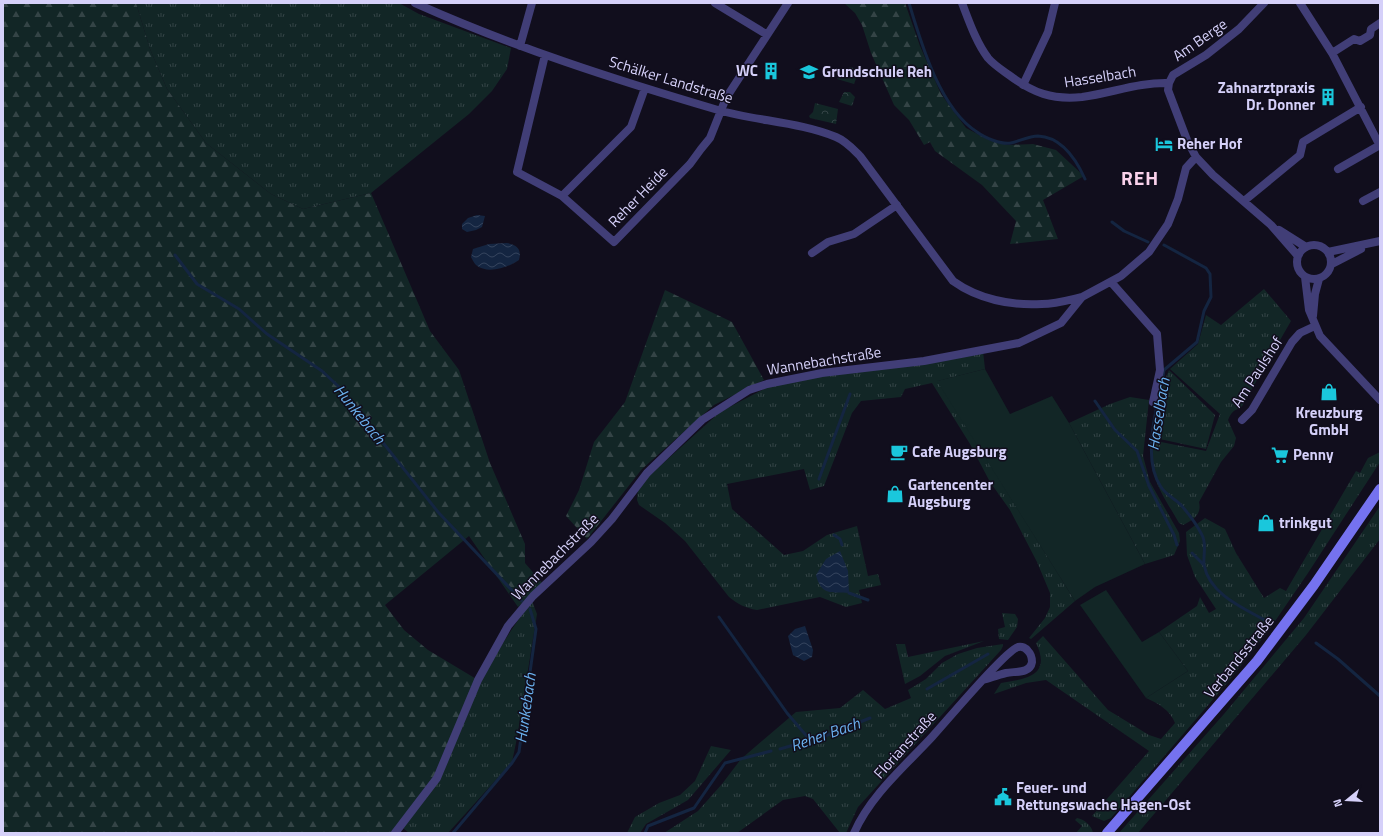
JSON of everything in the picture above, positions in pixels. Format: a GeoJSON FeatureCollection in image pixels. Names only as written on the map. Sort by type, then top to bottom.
{"type":"FeatureCollection","features":[{"type":"Feature","properties":{"kind":"main road","name":"Verbandsstraße"},"geometry":{"type":"LineString","coordinates":[[1107,833],[1258,661],[1314,585],[1380,489]]}},
{"type":"Feature","properties":{"kind":"street","name":"Schälker Landstraße"},"geometry":{"type":"LineString","coordinates":[[415,3],[520,46],[645,88],[720,111],[810,130],[840,139],[860,156],[954,281],[966,290],[1002,302],[1042,304],[1082,297]]}},
{"type":"Feature","properties":{"kind":"street"},"geometry":{"type":"LineString","coordinates":[[520,46],[532,3]]}},
{"type":"Feature","properties":{"kind":"street"},"geometry":{"type":"LineString","coordinates":[[715,3],[766,34]]}},
{"type":"Feature","properties":{"kind":"street"},"geometry":{"type":"LineString","coordinates":[[720,111],[726,98],[766,34],[788,3]]}},
{"type":"Feature","properties":{"kind":"street","name":"Hasselbach"},"geometry":{"type":"LineString","coordinates":[[962,3],[974,32],[988,58],[996,66],[1033,91],[1048,96],[1081,97],[1146,84],[1169,83]]}},
{"type":"Feature","properties":{"kind":"street"},"geometry":{"type":"LineString","coordinates":[[1023,85],[1048,32],[1055,3]]}},
{"type":"Feature","properties":{"kind":"street","name":"Am Berge"},"geometry":{"type":"LineString","coordinates":[[1169,83],[1173,75],[1206,55],[1239,30],[1264,3]]}},
{"type":"Feature","properties":{"kind":"street"},"geometry":{"type":"LineString","coordinates":[[1300,3],[1332,53],[1380,146],[1338,169]]}},
{"type":"Feature","properties":{"kind":"street"},"geometry":{"type":"LineString","coordinates":[[1332,53],[1354,39],[1360,41],[1370,35],[1371,29],[1380,23]]}},
{"type":"Feature","properties":{"kind":"street","name":"Reher Heide"},"geometry":{"type":"LineString","coordinates":[[546,55],[517,172],[562,196],[614,242],[690,164],[710,138],[720,111]]}},
{"type":"Feature","properties":{"kind":"street"},"geometry":{"type":"LineString","coordinates":[[1169,83],[1168,90],[1171,102],[1196,157],[1213,175],[1271,225],[1298,256],[1298,268],[1305,277],[1309,310],[1320,336],[1333,352],[1380,400]]}},
{"type":"Feature","properties":{"kind":"street"},"geometry":{"type":"LineString","coordinates":[[562,196],[631,127],[645,88]]}},
{"type":"Feature","properties":{"kind":"street"},"geometry":{"type":"LineString","coordinates":[[1244,201],[1300,155],[1303,142],[1361,107]]}},
{"type":"Feature","properties":{"kind":"street","name":"Wannebachstraße"},"geometry":{"type":"LineString","coordinates":[[395,833],[437,778],[478,680],[508,626],[533,596],[591,542],[612,519],[647,473],[702,420],[749,390],[767,384],[822,373],[924,361],[1019,343],[1061,323],[1082,297],[1111,282],[1133,267],[1155,244],[1168,224],[1178,199],[1186,168],[1196,157]]}},
{"type":"Feature","properties":{"kind":"street"},"geometry":{"type":"LineString","coordinates":[[1363,201],[1380,192]]}},
{"type":"Feature","properties":{"kind":"street"},"geometry":{"type":"LineString","coordinates":[[812,253],[828,242],[854,234],[897,205]]}},
{"type":"Feature","properties":{"kind":"street"},"geometry":{"type":"LineString","coordinates":[[1271,225],[1306,247]]}},
{"type":"Feature","properties":{"kind":"street"},"geometry":{"type":"LineString","coordinates":[[1328,252],[1380,241]]}},
{"type":"Feature","properties":{"kind":"street"},"geometry":{"type":"LineString","coordinates":[[1332,264],[1371,244]]}},
{"type":"Feature","properties":{"kind":"street"},"geometry":{"type":"LineString","coordinates":[[1298,256],[1306,247],[1318,245],[1328,252],[1332,264],[1330,270],[1319,279],[1315,294],[1314,324]]}},
{"type":"Feature","properties":{"kind":"street"},"geometry":{"type":"LineString","coordinates":[[1305,277],[1319,279]]}},
{"type":"Feature","properties":{"kind":"street"},"geometry":{"type":"LineString","coordinates":[[1111,282],[1157,334],[1160,370],[1153,402]]}},
{"type":"Feature","properties":{"kind":"street","name":"Am Paulshof"},"geometry":{"type":"LineString","coordinates":[[1242,420],[1252,410],[1292,342],[1300,333],[1314,324]]}},
{"type":"Feature","properties":{"kind":"street","name":"Florianstraße"},"geometry":{"type":"LineString","coordinates":[[854,833],[861,817],[878,795],[983,680],[1010,652],[1018,647],[1026,648],[1031,654],[1031,664],[1029,668],[1023,671],[1007,673],[983,680]]}},
{"type":"Feature","properties":{"kind":"green space"},"geometry":{"type":"Polygon","coordinates":[[[3,3],[136,3],[150,49],[167,89],[206,143],[271,194],[303,209],[371,193],[430,331],[459,370],[490,463],[525,544],[525,563],[543,584],[518,607],[469,536],[385,605],[404,630],[428,650],[478,680],[437,778],[399,833],[3,833],[3,3]]]}},
{"type":"Feature","properties":{"kind":"green space"},"geometry":{"type":"Polygon","coordinates":[[[136,3],[399,3],[419,14],[511,48],[507,69],[492,91],[469,114],[371,193],[303,209],[271,194],[206,143],[167,89],[150,49],[136,3]]]}},
{"type":"Feature","properties":{"kind":"green space"},"geometry":{"type":"Polygon","coordinates":[[[844,3],[905,3],[920,46],[941,94],[966,128],[989,140],[1008,145],[1033,144],[1056,150],[1084,176],[1043,200],[1058,239],[1010,244],[1016,221],[982,185],[935,151],[930,142],[924,145],[909,120],[894,105],[871,53],[862,25],[855,13],[844,3]]]}},
{"type":"Feature","properties":{"kind":"green space"},"geometry":{"type":"Polygon","coordinates":[[[850,67],[853,68],[857,76],[854,84],[837,79],[844,70],[850,67]]]}},
{"type":"Feature","properties":{"kind":"green space"},"geometry":{"type":"Polygon","coordinates":[[[844,92],[850,92],[855,97],[852,106],[839,102],[844,92]]]}},
{"type":"Feature","properties":{"kind":"green space"},"geometry":{"type":"Polygon","coordinates":[[[815,103],[838,109],[836,124],[810,118],[809,116],[813,112],[815,103]]]}},
{"type":"Feature","properties":{"kind":"green space"},"geometry":{"type":"Polygon","coordinates":[[[1264,289],[1291,321],[1241,408],[1234,411],[1230,415],[1228,420],[1236,438],[1234,446],[1221,462],[1199,502],[1200,507],[1198,514],[1183,525],[1179,523],[1162,493],[1154,475],[1151,440],[1206,451],[1220,414],[1170,369],[1198,344],[1206,315],[1221,325],[1264,289]]]}},
{"type":"Feature","properties":{"kind":"green space"},"geometry":{"type":"Polygon","coordinates":[[[665,290],[732,322],[764,380],[714,405],[642,469],[587,539],[566,516],[579,490],[594,442],[625,402],[665,290]]]}},
{"type":"Feature","properties":{"kind":"green space"},"geometry":{"type":"Polygon","coordinates":[[[983,351],[985,369],[938,381],[1075,601],[1031,639],[1029,638],[1045,618],[1050,607],[1050,593],[1037,562],[1010,510],[990,482],[970,444],[932,383],[905,389],[901,397],[861,401],[852,413],[824,486],[810,490],[804,469],[727,484],[732,509],[784,555],[803,551],[827,535],[857,526],[868,576],[878,574],[881,585],[859,590],[862,603],[846,607],[820,597],[757,610],[735,602],[729,597],[685,541],[665,523],[639,505],[637,500],[638,488],[650,475],[720,412],[768,387],[822,375],[983,351]]]}},
{"type":"Feature","properties":{"kind":"green space"},"geometry":{"type":"Polygon","coordinates":[[[985,369],[1010,414],[1052,396],[1069,423],[1145,564],[1095,587],[1075,601],[937,381],[985,369]]]}},
{"type":"Feature","properties":{"kind":"green space"},"geometry":{"type":"Polygon","coordinates":[[[1169,370],[1215,415],[1206,449],[1155,438],[1161,395],[1169,370]]]}},
{"type":"Feature","properties":{"kind":"green space"},"geometry":{"type":"Polygon","coordinates":[[[1130,397],[1149,400],[1143,456],[1150,482],[1179,533],[1180,541],[1174,555],[1145,564],[1069,423],[1110,404],[1130,397]]]}},
{"type":"Feature","properties":{"kind":"green space"},"geometry":{"type":"Polygon","coordinates":[[[1380,452],[1380,462],[1308,573],[1269,630],[1228,682],[1111,818],[1104,821],[1092,816],[1149,751],[1046,680],[1026,683],[994,694],[1001,683],[1019,680],[1034,674],[1039,669],[1041,663],[1040,654],[1036,643],[1043,636],[1108,710],[1149,735],[1161,739],[1175,723],[1173,718],[1164,708],[1146,698],[1188,671],[1159,632],[1197,606],[1200,597],[1209,613],[1216,609],[1195,577],[1187,555],[1186,532],[1205,518],[1225,529],[1236,553],[1264,598],[1280,588],[1286,591],[1356,471],[1360,473],[1368,458],[1380,452]]]}},
{"type":"Feature","properties":{"kind":"green space"},"geometry":{"type":"Polygon","coordinates":[[[1380,506],[1380,539],[1306,635],[1138,833],[1119,833],[1224,714],[1304,618],[1380,506]]]}},
{"type":"Feature","properties":{"kind":"green space"},"geometry":{"type":"Polygon","coordinates":[[[1106,590],[1142,642],[1159,632],[1188,671],[1146,698],[1080,605],[1106,590]]]}},
{"type":"Feature","properties":{"kind":"green space"},"geometry":{"type":"Polygon","coordinates":[[[532,601],[537,614],[512,762],[448,833],[409,833],[403,828],[463,712],[513,627],[532,601]]]}},
{"type":"Feature","properties":{"kind":"green space"},"geometry":{"type":"Polygon","coordinates":[[[1002,613],[1015,614],[1018,619],[1017,627],[1008,640],[999,639],[998,629],[1005,627],[1002,613]]]}},
{"type":"Feature","properties":{"kind":"green space"},"geometry":{"type":"Polygon","coordinates":[[[984,641],[945,656],[920,676],[905,684],[896,644],[905,644],[908,657],[984,641]]]}},
{"type":"Feature","properties":{"kind":"green space"},"geometry":{"type":"Polygon","coordinates":[[[1003,644],[1001,650],[858,807],[846,833],[840,833],[813,799],[805,796],[783,800],[737,833],[664,833],[698,811],[722,784],[741,759],[796,712],[840,708],[863,690],[885,709],[911,698],[908,690],[926,679],[942,663],[958,654],[977,648],[1003,644]]]}},
{"type":"Feature","properties":{"kind":"green space"},"geometry":{"type":"Polygon","coordinates":[[[711,746],[731,750],[688,800],[646,824],[640,833],[627,833],[635,817],[659,803],[680,795],[695,781],[711,746]]]}},
{"type":"Feature","properties":{"kind":"green space"},"geometry":{"type":"Polygon","coordinates":[[[1077,818],[1087,823],[1093,833],[1076,833],[1082,826],[1075,820],[1077,818]]]}},
{"type":"Feature","properties":{"kind":"water"},"geometry":{"type":"Polygon","coordinates":[[[477,215],[485,216],[482,227],[467,232],[462,229],[462,224],[468,218],[477,215]]]}},
{"type":"Feature","properties":{"kind":"water"},"geometry":{"type":"Polygon","coordinates":[[[507,243],[516,246],[520,253],[519,260],[510,265],[492,270],[481,268],[476,265],[471,257],[473,249],[489,244],[507,243]]]}},
{"type":"Feature","properties":{"kind":"water"},"geometry":{"type":"Polygon","coordinates":[[[840,551],[848,571],[849,593],[828,592],[824,590],[818,582],[816,575],[826,559],[840,551]]]}},
{"type":"Feature","properties":{"kind":"water"},"geometry":{"type":"Polygon","coordinates":[[[805,626],[813,650],[812,657],[804,661],[793,655],[788,636],[795,629],[805,626]]]}},
{"type":"Feature","properties":{"kind":"waterway","name":"Hasselbach"},"geometry":{"type":"LineString","coordinates":[[909,3],[919,37],[942,92],[952,108],[964,121],[984,137],[1003,143],[1011,143],[1035,136],[1047,137],[1054,140],[1067,150],[1073,157],[1085,179]]}},
{"type":"Feature","properties":{"kind":"waterway","name":"Hasselbach"},"geometry":{"type":"LineString","coordinates":[[1112,222],[1124,231],[1148,242]]}},
{"type":"Feature","properties":{"kind":"waterway","name":"Hasselbach"},"geometry":{"type":"LineString","coordinates":[[1164,245],[1206,268],[1210,274],[1211,297],[1204,311],[1197,342],[1164,370],[1155,414],[1151,445],[1155,475],[1163,490],[1181,505],[1198,527],[1205,546],[1204,565],[1213,585],[1240,607],[1270,623]]}},
{"type":"Feature","properties":{"kind":"waterway","name":"Hunkebach"},"geometry":{"type":"LineString","coordinates":[[175,255],[197,284],[239,309],[267,334],[322,371],[338,386],[438,512],[522,601]]}},
{"type":"Feature","properties":{"kind":"waterway"},"geometry":{"type":"LineString","coordinates":[[819,479],[850,394]]}},
{"type":"Feature","properties":{"kind":"waterway"},"geometry":{"type":"LineString","coordinates":[[1095,401],[1115,430],[1137,451],[1149,486],[1174,535],[1177,545]]}},
{"type":"Feature","properties":{"kind":"waterway"},"geometry":{"type":"LineString","coordinates":[[834,535],[840,539],[842,545]]}},
{"type":"Feature","properties":{"kind":"waterway"},"geometry":{"type":"LineString","coordinates":[[1192,553],[1204,565]]}},
{"type":"Feature","properties":{"kind":"waterway"},"geometry":{"type":"LineString","coordinates":[[849,593],[868,600]]}},
{"type":"Feature","properties":{"kind":"waterway","name":"Hunkebach"},"geometry":{"type":"LineString","coordinates":[[453,833],[512,763],[519,752],[536,629],[530,609]]}},
{"type":"Feature","properties":{"kind":"waterway"},"geometry":{"type":"LineString","coordinates":[[719,617],[787,713],[810,740]]}},
{"type":"Feature","properties":{"kind":"waterway","name":"Hasselbach"},"geometry":{"type":"LineString","coordinates":[[1316,643],[1338,659],[1380,696]]}},
{"type":"Feature","properties":{"kind":"waterway","name":"Reher Bach"},"geometry":{"type":"LineString","coordinates":[[927,689],[988,654]]}},
{"type":"Feature","properties":{"kind":"waterway","name":"Reher Bach"},"geometry":{"type":"LineString","coordinates":[[780,749],[825,736],[870,718]]}},
{"type":"Feature","properties":{"kind":"waterway","name":"Reher Bach"},"geometry":{"type":"LineString","coordinates":[[645,833],[648,826],[694,808],[725,763],[771,751]]}},
{"type":"Feature","properties":{"kind":"place","name":"WC"},"geometry":{"type":"Point","coordinates":[771,71]}},
{"type":"Feature","properties":{"kind":"place","name":"Grundschule Reh"},"geometry":{"type":"Point","coordinates":[809,72]}},
{"type":"Feature","properties":{"kind":"place","name":"Zahnarztpraxis Dr. Donner"},"geometry":{"type":"Point","coordinates":[1328,97]}},
{"type":"Feature","properties":{"kind":"place","name":"Reher Hof"},"geometry":{"type":"Point","coordinates":[1164,144]}},
{"type":"Feature","properties":{"kind":"place","name":"Kreuzburg GmbH"},"geometry":{"type":"Point","coordinates":[1329,392]}},
{"type":"Feature","properties":{"kind":"place","name":"Cafe Augsburg"},"geometry":{"type":"Point","coordinates":[899,452]}},
{"type":"Feature","properties":{"kind":"place","name":"Penny"},"geometry":{"type":"Point","coordinates":[1280,455]}},
{"type":"Feature","properties":{"kind":"place","name":"Gartencenter Augsburg"},"geometry":{"type":"Point","coordinates":[895,494]}},
{"type":"Feature","properties":{"kind":"place","name":"trinkgut"},"geometry":{"type":"Point","coordinates":[1266,523]}},
{"type":"Feature","properties":{"kind":"place","name":"Feuer- und Rettungswache Hagen-Ost"},"geometry":{"type":"Point","coordinates":[1003,797]}},
{"type":"Feature","properties":{"kind":"district","name":"REH"},"geometry":{"type":"Point","coordinates":[1140,178]}}]}
